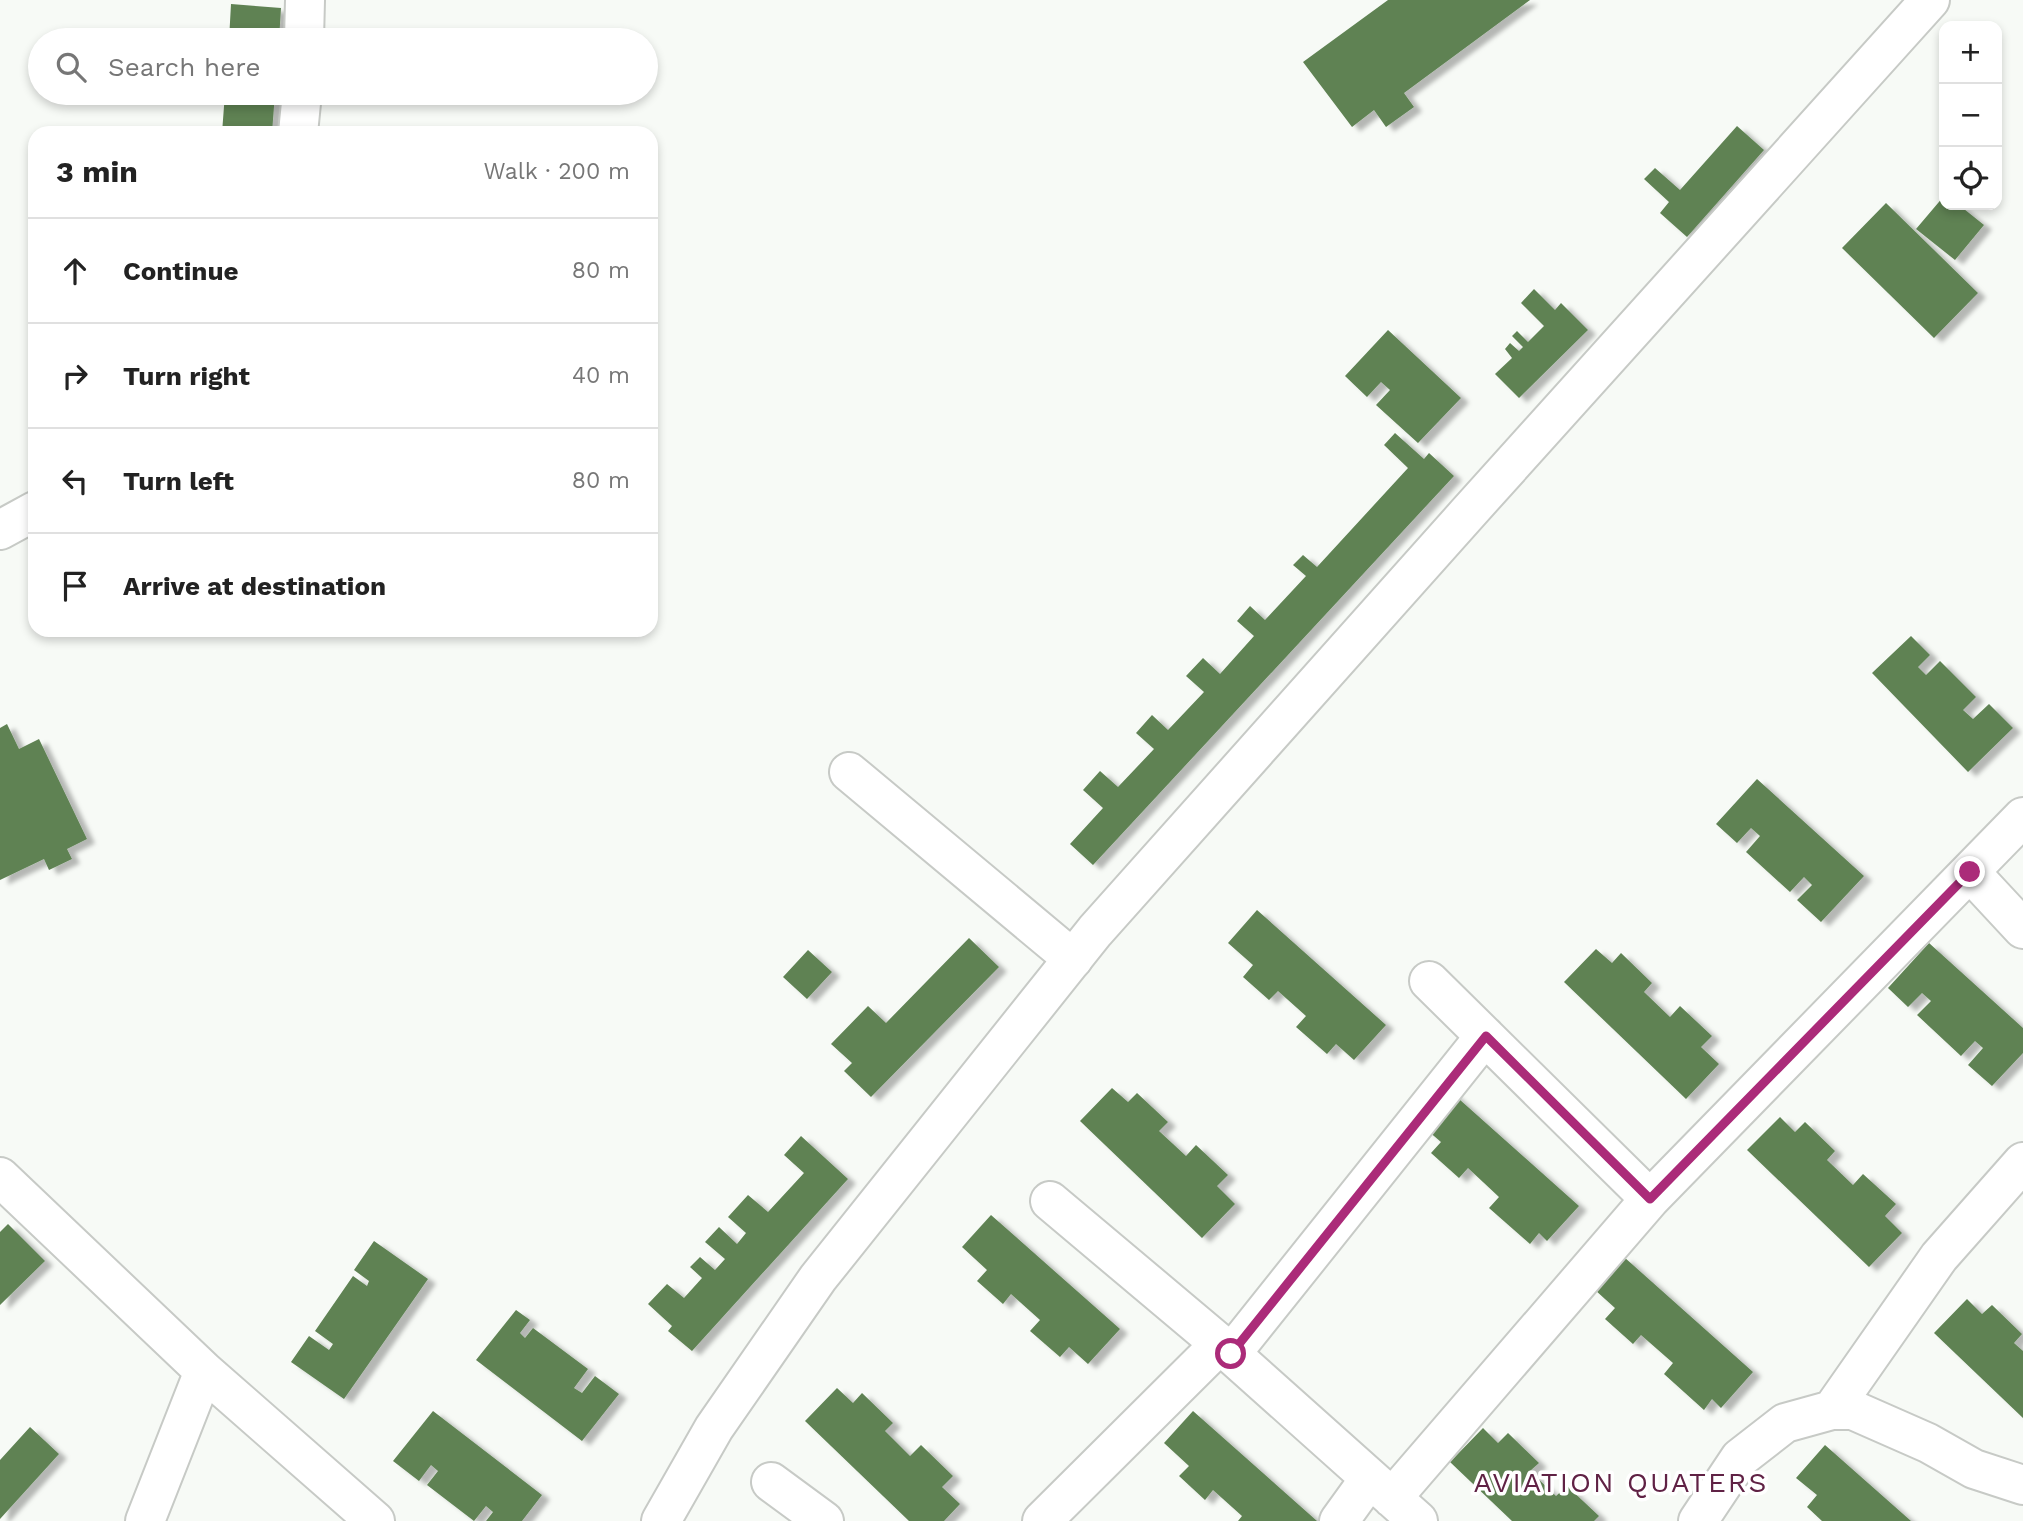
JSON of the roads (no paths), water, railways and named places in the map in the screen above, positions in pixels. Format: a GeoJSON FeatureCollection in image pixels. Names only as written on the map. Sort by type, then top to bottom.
{"type":"FeatureCollection","features":[{"type":"Feature","properties":{"kind":"street"},"geometry":{"type":"LineString","coordinates":[[304,28],[305,0]]}},
{"type":"Feature","properties":{"kind":"street"},"geometry":{"type":"LineString","coordinates":[[661,1521],[714,1428],[818,1278],[1105,920],[1930,0]]}},
{"type":"Feature","properties":{"kind":"street"},"geometry":{"type":"LineString","coordinates":[[299,126],[301,105]]}},
{"type":"Feature","properties":{"kind":"street"},"geometry":{"type":"LineString","coordinates":[[0,530],[28,516]]}},
{"type":"Feature","properties":{"kind":"street"},"geometry":{"type":"LineString","coordinates":[[849,772],[1073,959]]}},
{"type":"Feature","properties":{"kind":"street"},"geometry":{"type":"LineString","coordinates":[[1339,1521],[1394,1499],[1650,1199],[2023,817]]}},
{"type":"Feature","properties":{"kind":"street"},"geometry":{"type":"LineString","coordinates":[[1970,872],[2023,929]]}},
{"type":"Feature","properties":{"kind":"street"},"geometry":{"type":"LineString","coordinates":[[1429,981],[1650,1199]]}},
{"type":"Feature","properties":{"kind":"street"},"geometry":{"type":"LineString","coordinates":[[1042,1521],[1226,1349],[1486,1036]]}},
{"type":"Feature","properties":{"kind":"street"},"geometry":{"type":"LineString","coordinates":[[1832,1410],[1939,1257],[2023,1162]]}},
{"type":"Feature","properties":{"kind":"street"},"geometry":{"type":"LineString","coordinates":[[0,1177],[204,1371],[375,1521]]}},
{"type":"Feature","properties":{"kind":"street"},"geometry":{"type":"LineString","coordinates":[[1050,1201],[1226,1349],[1394,1499]]}},
{"type":"Feature","properties":{"kind":"street"},"geometry":{"type":"LineString","coordinates":[[145,1521],[204,1371]]}},
{"type":"Feature","properties":{"kind":"street"},"geometry":{"type":"LineString","coordinates":[[1698,1521],[1740,1458],[1785,1423],[1832,1410],[1853,1410],[1928,1443],[1975,1469],[2023,1485]]}},
{"type":"Feature","properties":{"kind":"street"},"geometry":{"type":"LineString","coordinates":[[771,1482],[824,1521]]}},
{"type":"Feature","properties":{"kind":"district","name":"AVIATION QUATERS"},"geometry":{"type":"Point","coordinates":[1621,1482]}}]}
